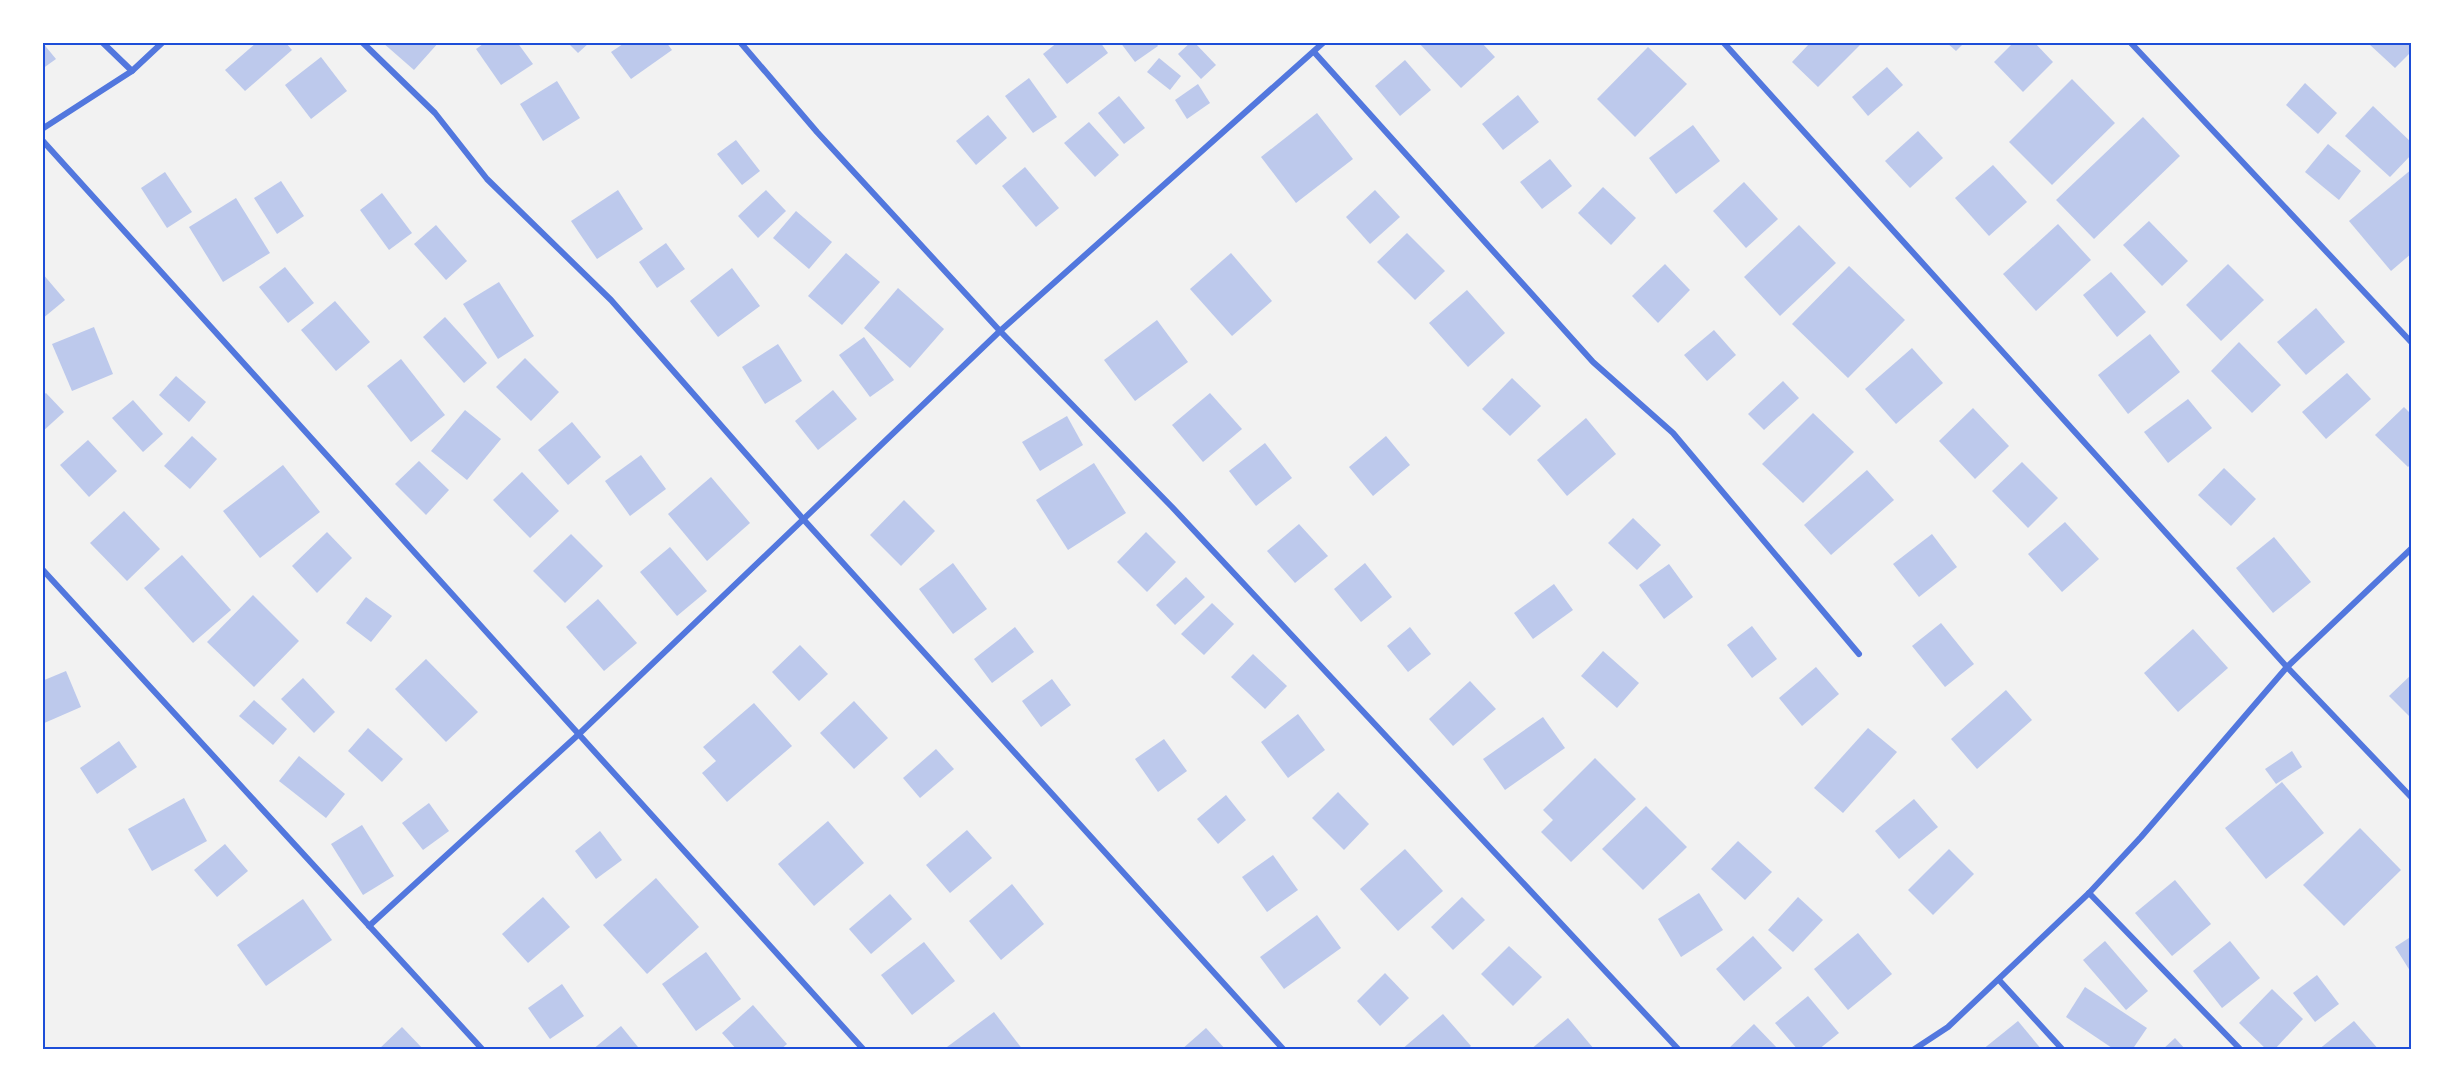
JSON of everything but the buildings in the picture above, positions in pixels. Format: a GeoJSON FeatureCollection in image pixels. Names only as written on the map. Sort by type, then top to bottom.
{"type":"FeatureCollection","features":[{"type":"Feature","properties":{"kind":"street"},"geometry":{"type":"LineString","coordinates":[[102,42],[132,71]]}},
{"type":"Feature","properties":{"kind":"street"},"geometry":{"type":"LineString","coordinates":[[42,129],[132,71],[163,42]]}},
{"type":"Feature","properties":{"kind":"street"},"geometry":{"type":"LineString","coordinates":[[362,42],[435,113],[487,179],[611,300],[804,520],[1284,1050]]}},
{"type":"Feature","properties":{"kind":"street"},"geometry":{"type":"LineString","coordinates":[[740,42],[817,132],[1000,331],[1180,516],[1679,1050]]}},
{"type":"Feature","properties":{"kind":"street"},"geometry":{"type":"LineString","coordinates":[[369,926],[579,734],[1000,331],[1324,42]]}},
{"type":"Feature","properties":{"kind":"street"},"geometry":{"type":"LineString","coordinates":[[1723,42],[2287,667],[2412,798]]}},
{"type":"Feature","properties":{"kind":"street"},"geometry":{"type":"LineString","coordinates":[[2130,42],[2412,343]]}},
{"type":"Feature","properties":{"kind":"street"},"geometry":{"type":"LineString","coordinates":[[1314,52],[1593,362],[1673,433],[1859,654]]}},
{"type":"Feature","properties":{"kind":"street"},"geometry":{"type":"LineString","coordinates":[[42,140],[864,1050]]}},
{"type":"Feature","properties":{"kind":"street"},"geometry":{"type":"LineString","coordinates":[[1913,1050],[1948,1027],[2089,893],[2141,837],[2287,667],[2412,548]]}},
{"type":"Feature","properties":{"kind":"street"},"geometry":{"type":"LineString","coordinates":[[42,569],[483,1050]]}},
{"type":"Feature","properties":{"kind":"street"},"geometry":{"type":"LineString","coordinates":[[2089,893],[2241,1050]]}},
{"type":"Feature","properties":{"kind":"street"},"geometry":{"type":"LineString","coordinates":[[1999,980],[2063,1050]]}}]}
